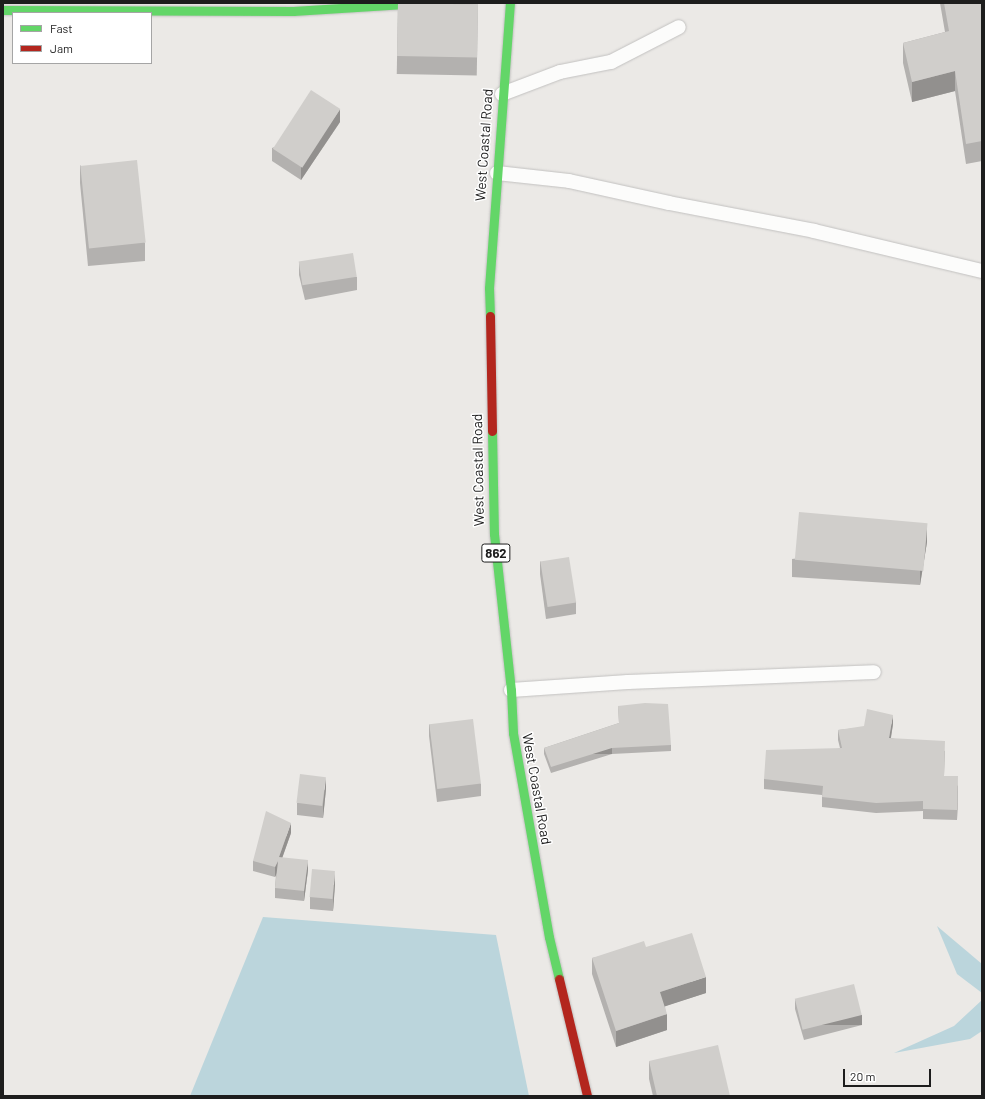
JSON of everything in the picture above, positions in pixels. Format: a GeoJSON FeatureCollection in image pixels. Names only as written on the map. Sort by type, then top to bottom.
{"type":"FeatureCollection","features":[{"type":"Feature","properties":{"kind":"main road"},"geometry":{"type":"LineString","coordinates":[[3,10],[294,11],[421,3]]}},
{"type":"Feature","properties":{"kind":"main road","name":"West Coastal Road"},"geometry":{"type":"LineString","coordinates":[[510,3],[496,173],[489,288],[494,534],[511,690],[513,733],[549,937],[588,1096]]}},
{"type":"Feature","properties":{"kind":"lane"},"geometry":{"type":"LineString","coordinates":[[502,94],[560,72],[611,62],[679,27]]}},
{"type":"Feature","properties":{"kind":"lane"},"geometry":{"type":"LineString","coordinates":[[496,173],[569,180],[669,203],[814,231],[982,271]]}},
{"type":"Feature","properties":{"kind":"lane"},"geometry":{"type":"LineString","coordinates":[[511,690],[636,681],[874,672]]}},
{"type":"Feature","properties":{"kind":"water"},"geometry":{"type":"Polygon","coordinates":[[[263,917],[496,935],[529,1096],[190,1096],[263,917]]]}},
{"type":"Feature","properties":{"kind":"water"},"geometry":{"type":"Polygon","coordinates":[[[937,926],[982,964],[982,993],[957,974],[937,926]]]}},
{"type":"Feature","properties":{"kind":"water"},"geometry":{"type":"Polygon","coordinates":[[[982,1000],[982,1031],[970,1039],[894,1053],[954,1026],[982,1000]]]}},
{"type":"Feature","properties":{"kind":"building"},"geometry":{"type":"Polygon","coordinates":[[[398,3],[478,4],[477,57],[397,56],[398,3]]]}},
{"type":"Feature","properties":{"kind":"building"},"geometry":{"type":"Polygon","coordinates":[[[944,3],[982,3],[982,141],[966,144],[955,71],[912,82],[903,43],[949,31],[944,3]]]}},
{"type":"Feature","properties":{"kind":"building"},"geometry":{"type":"Polygon","coordinates":[[[311,90],[340,109],[302,168],[273,149],[311,90]]]}},
{"type":"Feature","properties":{"kind":"building"},"geometry":{"type":"Polygon","coordinates":[[[137,160],[146,243],[89,249],[80,166],[137,160]]]}},
{"type":"Feature","properties":{"kind":"building"},"geometry":{"type":"Polygon","coordinates":[[[353,253],[357,277],[302,285],[299,262],[353,253]]]}},
{"type":"Feature","properties":{"kind":"building"},"geometry":{"type":"Polygon","coordinates":[[[799,512],[928,523],[923,571],[795,560],[799,512]]]}},
{"type":"Feature","properties":{"kind":"building"},"geometry":{"type":"Polygon","coordinates":[[[569,557],[576,602],[548,607],[540,562],[569,557]]]}},
{"type":"Feature","properties":{"kind":"building"},"geometry":{"type":"Polygon","coordinates":[[[645,703],[668,704],[671,745],[612,748],[551,767],[544,748],[619,723],[618,706],[645,703]]]}},
{"type":"Feature","properties":{"kind":"building"},"geometry":{"type":"Polygon","coordinates":[[[867,709],[893,715],[889,738],[945,741],[944,776],[958,776],[957,810],[923,809],[923,801],[876,803],[822,797],[823,786],[764,779],[766,750],[842,748],[838,730],[864,726],[867,709]]]}},
{"type":"Feature","properties":{"kind":"building"},"geometry":{"type":"Polygon","coordinates":[[[473,719],[481,784],[437,789],[429,724],[473,719]]]}},
{"type":"Feature","properties":{"kind":"building"},"geometry":{"type":"Polygon","coordinates":[[[300,774],[326,777],[322,806],[296,803],[300,774]]]}},
{"type":"Feature","properties":{"kind":"building"},"geometry":{"type":"Polygon","coordinates":[[[266,811],[291,823],[279,857],[308,860],[304,891],[275,888],[278,861],[275,867],[253,861],[266,811]]]}},
{"type":"Feature","properties":{"kind":"building"},"geometry":{"type":"Polygon","coordinates":[[[312,869],[335,871],[332,899],[310,897],[312,869]]]}},
{"type":"Feature","properties":{"kind":"building"},"geometry":{"type":"Polygon","coordinates":[[[692,933],[706,977],[660,992],[667,1014],[616,1031],[592,958],[644,941],[646,947],[692,933]]]}},
{"type":"Feature","properties":{"kind":"building"},"geometry":{"type":"Polygon","coordinates":[[[854,984],[862,1015],[803,1030],[795,999],[854,984]]]}},
{"type":"Feature","properties":{"kind":"building"},"geometry":{"type":"Polygon","coordinates":[[[718,1045],[730,1096],[657,1096],[649,1061],[718,1045]]]}},
{"type":"Feature","properties":{"kind":"traffic: fast"},"geometry":{"type":"LineString","coordinates":[[3,10],[293,11],[421,3]]}},
{"type":"Feature","properties":{"kind":"traffic: fast"},"geometry":{"type":"LineString","coordinates":[[490,316],[489,288],[510,3]]}},
{"type":"Feature","properties":{"kind":"traffic: fast"},"geometry":{"type":"LineString","coordinates":[[492,431],[494,534],[511,690],[513,733],[549,937],[559,979]]}},
{"type":"Feature","properties":{"kind":"traffic: jam"},"geometry":{"type":"LineString","coordinates":[[490,316],[492,431]]}},
{"type":"Feature","properties":{"kind":"traffic: jam"},"geometry":{"type":"LineString","coordinates":[[559,979],[587,1096]]}}]}
